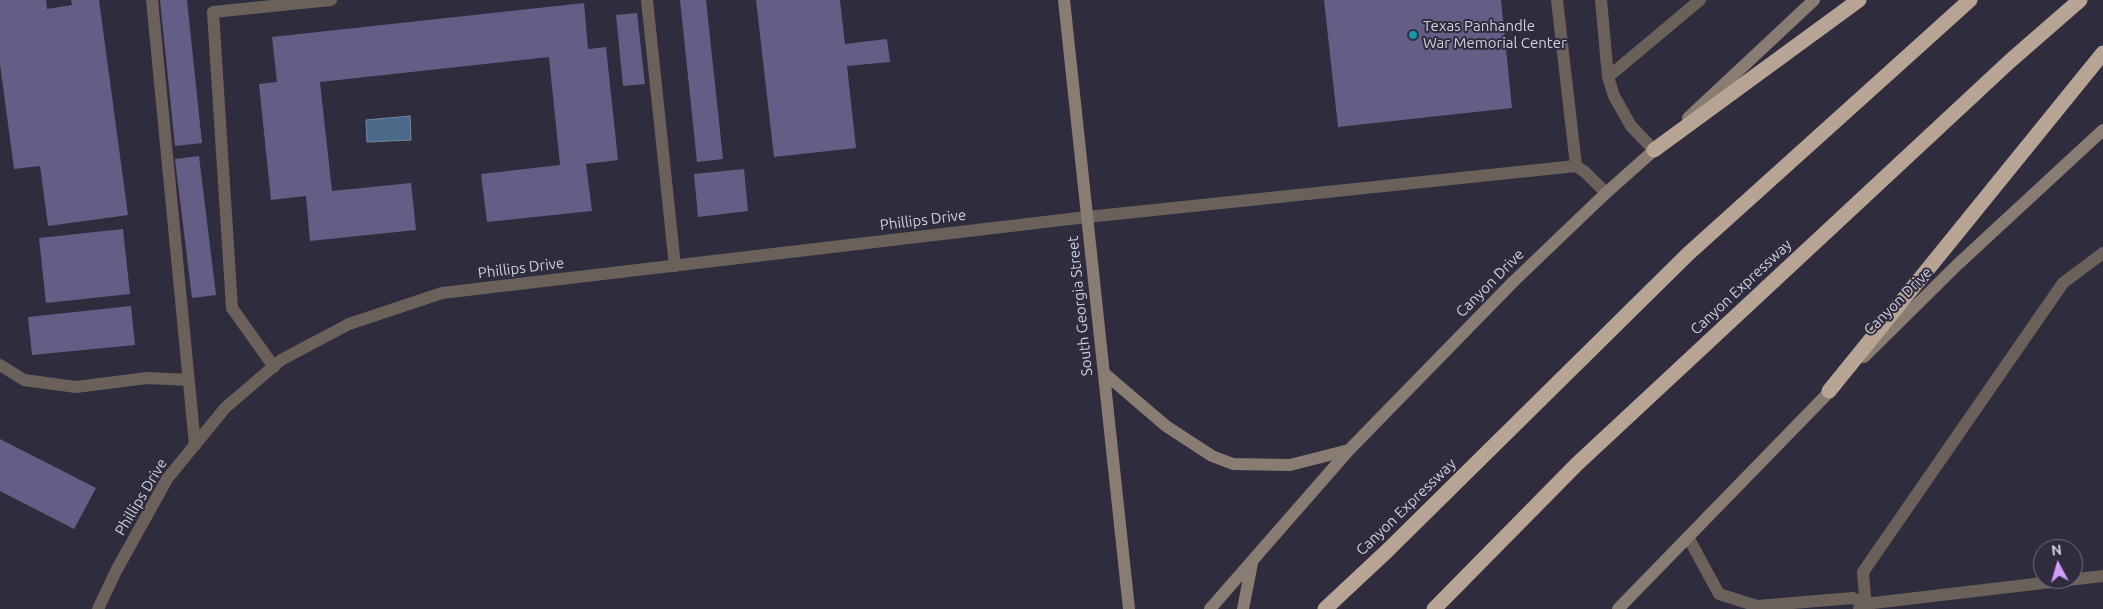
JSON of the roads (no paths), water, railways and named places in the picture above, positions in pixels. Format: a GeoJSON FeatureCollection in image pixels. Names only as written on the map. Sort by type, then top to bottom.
{"type":"FeatureCollection","features":[{"type":"Feature","properties":{"kind":"highway"},"geometry":{"type":"LineString","coordinates":[[1654,150],[1859,0]]}},
{"type":"Feature","properties":{"kind":"highway","name":"Canyon Expressway"},"geometry":{"type":"LineString","coordinates":[[1326,609],[1688,254],[1970,0]]}},
{"type":"Feature","properties":{"kind":"highway","name":"Canyon Expressway"},"geometry":{"type":"LineString","coordinates":[[1434,609],[1577,464],[2003,68],[2080,0]]}},
{"type":"Feature","properties":{"kind":"highway"},"geometry":{"type":"LineString","coordinates":[[1829,391],[2103,52]]}},
{"type":"Feature","properties":{"kind":"main road","name":"South Georgia Street"},"geometry":{"type":"LineString","coordinates":[[1064,0],[1129,609]]}},
{"type":"Feature","properties":{"kind":"main road","name":"Canyon Drive"},"geometry":{"type":"LineString","coordinates":[[1210,609],[1349,450],[1513,282],[1814,0]]}},
{"type":"Feature","properties":{"kind":"main road","name":"Canyon Drive"},"geometry":{"type":"LineString","coordinates":[[1618,609],[1829,391],[1957,265],[2103,130]]}},
{"type":"Feature","properties":{"kind":"main road"},"geometry":{"type":"LineString","coordinates":[[1104,373],[1166,426],[1212,456],[1233,464],[1290,465],[1349,450]]}},
{"type":"Feature","properties":{"kind":"main road"},"geometry":{"type":"LineString","coordinates":[[1243,609],[1252,560]]}},
{"type":"Feature","properties":{"kind":"street"},"geometry":{"type":"LineString","coordinates":[[152,0],[195,445]]}},
{"type":"Feature","properties":{"kind":"street"},"geometry":{"type":"LineString","coordinates":[[274,367],[232,308],[213,12],[332,0]]}},
{"type":"Feature","properties":{"kind":"street"},"geometry":{"type":"LineString","coordinates":[[647,0],[675,266]]}},
{"type":"Feature","properties":{"kind":"street"},"geometry":{"type":"LineString","coordinates":[[1556,0],[1576,166],[1585,172],[1606,193]]}},
{"type":"Feature","properties":{"kind":"street"},"geometry":{"type":"LineString","coordinates":[[1600,0],[1608,77],[1614,96],[1631,126],[1654,150]]}},
{"type":"Feature","properties":{"kind":"street"},"geometry":{"type":"LineString","coordinates":[[1608,77],[1700,0]]}},
{"type":"Feature","properties":{"kind":"street","name":"Phillips Drive"},"geometry":{"type":"LineString","coordinates":[[98,609],[167,479],[225,408],[282,360],[349,324],[442,294],[1087,217],[1576,166]]}},
{"type":"Feature","properties":{"kind":"street"},"geometry":{"type":"LineString","coordinates":[[1864,607],[1863,572],[2063,283],[2103,253]]}},
{"type":"Feature","properties":{"kind":"street"},"geometry":{"type":"LineString","coordinates":[[0,365],[24,380],[76,387],[147,378],[189,380]]}},
{"type":"Feature","properties":{"kind":"street"},"geometry":{"type":"LineString","coordinates":[[1688,537],[1719,594],[1757,606],[1853,598],[1864,607],[2103,576]]}},
{"type":"Feature","properties":{"kind":"water"},"geometry":{"type":"Polygon","coordinates":[[[410,116],[411,140],[367,142],[366,120],[410,116]]]}},
{"type":"Feature","properties":{"kind":"place","name":"Texas Panhandle War Memorial Center"},"geometry":{"type":"Point","coordinates":[1413,35]}}]}
